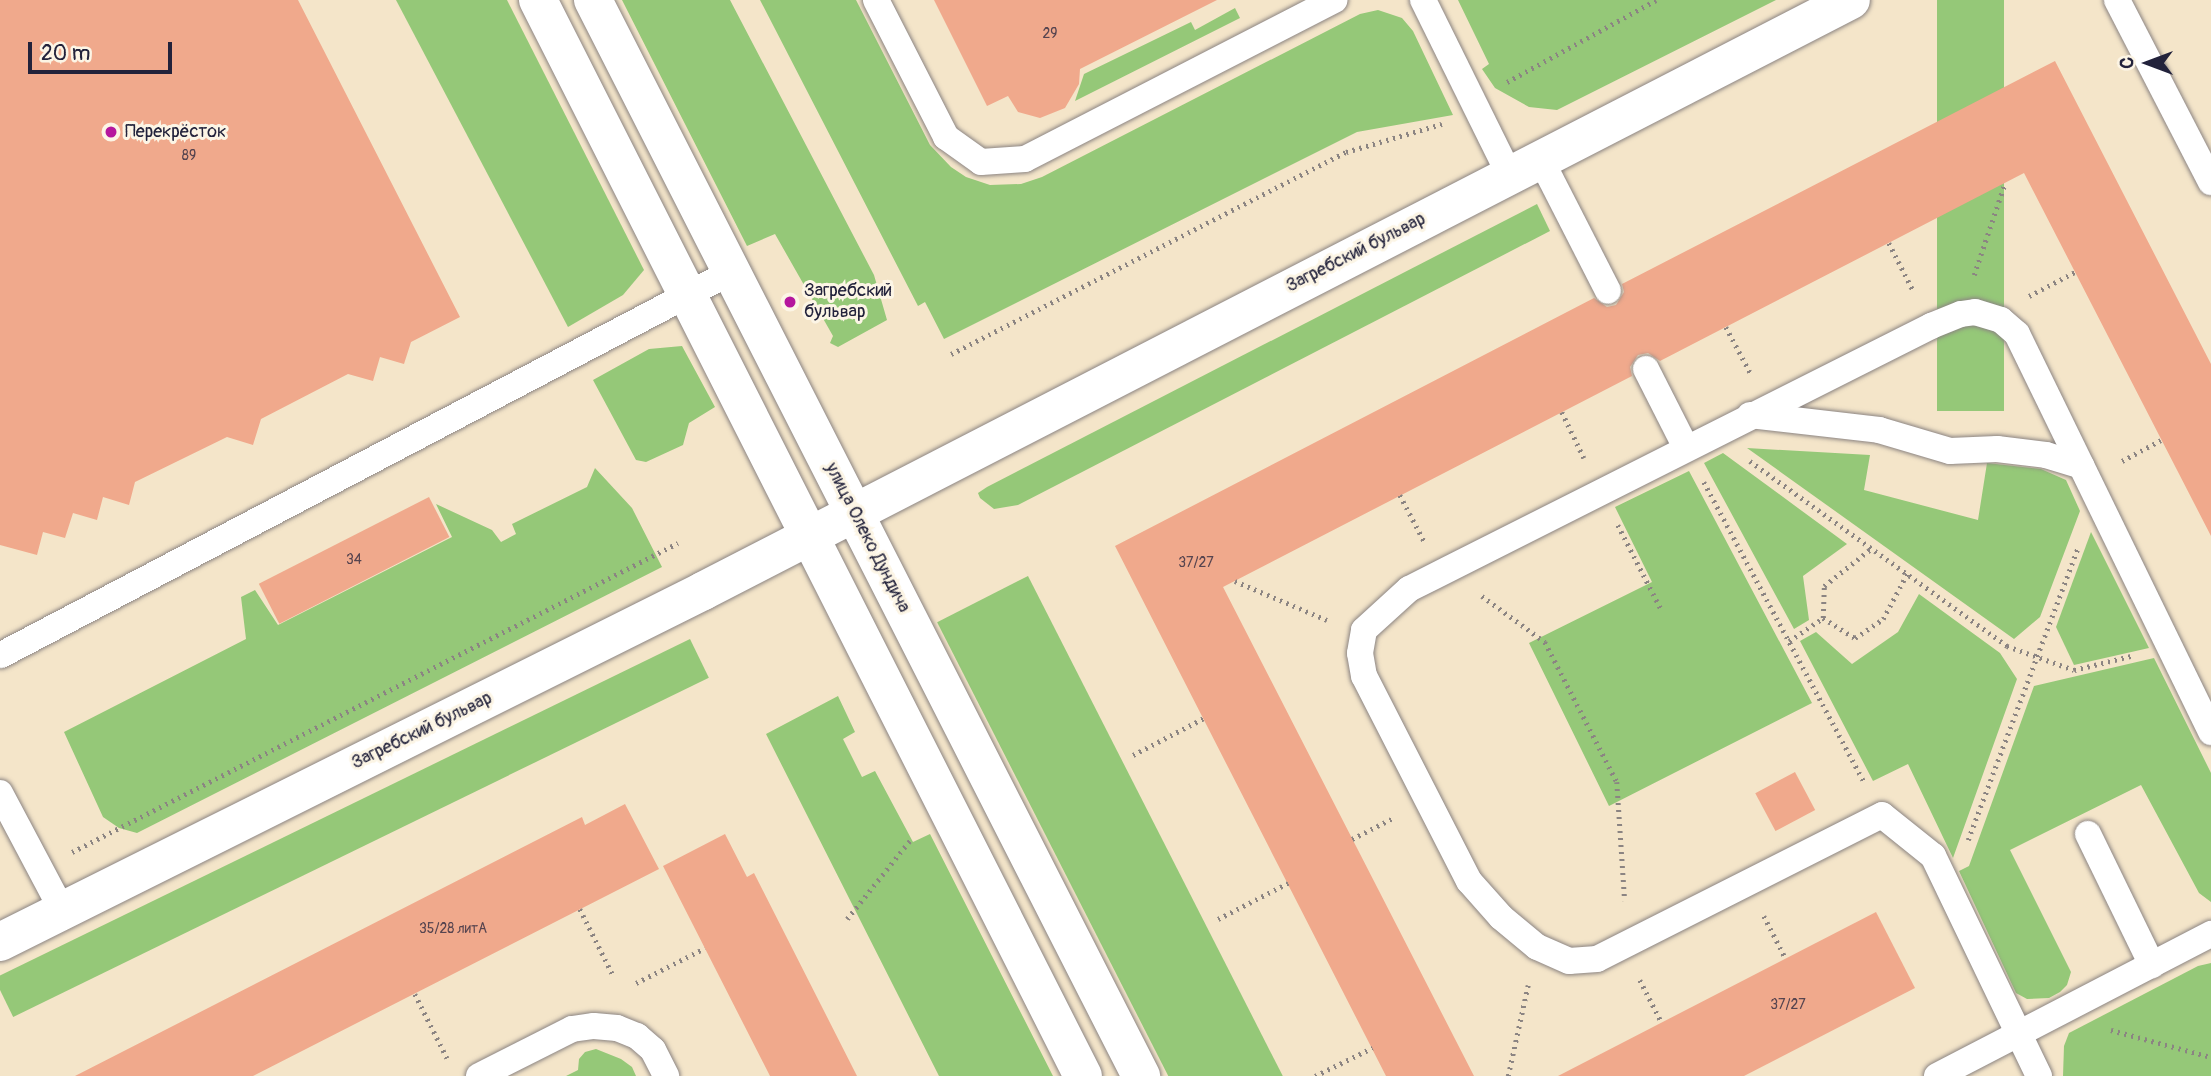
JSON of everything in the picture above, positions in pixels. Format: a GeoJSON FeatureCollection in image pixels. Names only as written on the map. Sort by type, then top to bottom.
{"type":"FeatureCollection","features":[{"type":"Feature","properties":{"kind":"street"},"geometry":{"type":"LineString","coordinates":[[538,0],[807,537],[1083,1076]]}},
{"type":"Feature","properties":{"kind":"street","name":"улица Олеко Дундича"},"geometry":{"type":"LineString","coordinates":[[593,0],[1141,1076]]}},
{"type":"Feature","properties":{"kind":"street","name":"Загребский бульвар"},"geometry":{"type":"LineString","coordinates":[[0,942],[807,537],[1851,0]]}},
{"type":"Feature","properties":{"kind":"lane"},"geometry":{"type":"LineString","coordinates":[[876,0],[946,137],[981,162],[1025,159],[1335,0]]}},
{"type":"Feature","properties":{"kind":"lane"},"geometry":{"type":"LineString","coordinates":[[1423,0],[1475,99],[1525,166],[1608,291]]}},
{"type":"Feature","properties":{"kind":"lane"},"geometry":{"type":"LineString","coordinates":[[2117,0],[2211,182]]}},
{"type":"Feature","properties":{"kind":"lane"},"geometry":{"type":"LineString","coordinates":[[1,655],[731,272]]}},
{"type":"Feature","properties":{"kind":"lane"},"geometry":{"type":"LineString","coordinates":[[2039,1076],[1933,856],[1882,815],[1597,958],[1569,961],[1537,947],[1501,917],[1469,881],[1364,676],[1360,653],[1364,630],[1409,589],[1931,326],[1961,314],[1975,312],[2001,320],[2017,334],[2211,732]]}},
{"type":"Feature","properties":{"kind":"lane"},"geometry":{"type":"LineString","coordinates":[[1646,369],[1686,448]]}},
{"type":"Feature","properties":{"kind":"lane"},"geometry":{"type":"LineString","coordinates":[[1759,411],[1879,430],[1950,451],[1997,449],[2046,455],[2081,466]]}},
{"type":"Feature","properties":{"kind":"lane"},"geometry":{"type":"LineString","coordinates":[[0,793],[62,910]]}},
{"type":"Feature","properties":{"kind":"lane"},"geometry":{"type":"LineString","coordinates":[[2088,834],[2152,965]]}},
{"type":"Feature","properties":{"kind":"lane"},"geometry":{"type":"LineString","coordinates":[[1937,1076],[2211,934]]}},
{"type":"Feature","properties":{"kind":"lane"},"geometry":{"type":"LineString","coordinates":[[479,1076],[572,1030],[594,1026],[617,1028],[637,1036],[653,1050],[666,1076]]}},
{"type":"Feature","properties":{"kind":"path"},"geometry":{"type":"LineString","coordinates":[[951,354],[1346,152],[1453,121],[1475,99],[1656,0]]}},
{"type":"Feature","properties":{"kind":"path"},"geometry":{"type":"LineString","coordinates":[[1961,314],[2005,183]]}},
{"type":"Feature","properties":{"kind":"path"},"geometry":{"type":"LineString","coordinates":[[1889,243],[1931,326]]}},
{"type":"Feature","properties":{"kind":"path"},"geometry":{"type":"LineString","coordinates":[[1726,327],[1759,411]]}},
{"type":"Feature","properties":{"kind":"path"},"geometry":{"type":"LineString","coordinates":[[1562,412],[1601,491]]}},
{"type":"Feature","properties":{"kind":"path"},"geometry":{"type":"LineString","coordinates":[[1744,457],[1908,572],[2007,646],[2074,670],[2136,655]]}},
{"type":"Feature","properties":{"kind":"path"},"geometry":{"type":"LineString","coordinates":[[1703,480],[1856,767]]}},
{"type":"Feature","properties":{"kind":"path"},"geometry":{"type":"LineString","coordinates":[[1401,495],[1441,573]]}},
{"type":"Feature","properties":{"kind":"path"},"geometry":{"type":"LineString","coordinates":[[1617,522],[1662,611]]}},
{"type":"Feature","properties":{"kind":"path"},"geometry":{"type":"LineString","coordinates":[[1965,850],[2035,655],[2083,534]]}},
{"type":"Feature","properties":{"kind":"path"},"geometry":{"type":"LineString","coordinates":[[42,868],[678,543]]}},
{"type":"Feature","properties":{"kind":"path"},"geometry":{"type":"LineString","coordinates":[[1823,618],[1824,586],[1872,547]]}},
{"type":"Feature","properties":{"kind":"path"},"geometry":{"type":"LineString","coordinates":[[1823,618],[1855,638],[1883,619],[1908,572]]}},
{"type":"Feature","properties":{"kind":"path"},"geometry":{"type":"LineString","coordinates":[[1235,581],[1363,636]]}},
{"type":"Feature","properties":{"kind":"path"},"geometry":{"type":"LineString","coordinates":[[1473,589],[1545,642],[1618,782],[1625,907]]}},
{"type":"Feature","properties":{"kind":"path"},"geometry":{"type":"LineString","coordinates":[[1789,640],[1823,618]]}},
{"type":"Feature","properties":{"kind":"path"},"geometry":{"type":"LineString","coordinates":[[1133,755],[1203,718]]}},
{"type":"Feature","properties":{"kind":"path"},"geometry":{"type":"LineString","coordinates":[[1352,839],[1428,800]]}},
{"type":"Feature","properties":{"kind":"path"},"geometry":{"type":"LineString","coordinates":[[847,919],[918,832]]}},
{"type":"Feature","properties":{"kind":"path"},"geometry":{"type":"LineString","coordinates":[[1218,919],[1288,883]]}},
{"type":"Feature","properties":{"kind":"path"},"geometry":{"type":"LineString","coordinates":[[1746,883],[1786,958]]}},
{"type":"Feature","properties":{"kind":"path"},"geometry":{"type":"LineString","coordinates":[[580,909],[612,975]]}},
{"type":"Feature","properties":{"kind":"path"},"geometry":{"type":"LineString","coordinates":[[1622,946],[1661,1023]]}},
{"type":"Feature","properties":{"kind":"path"},"geometry":{"type":"LineString","coordinates":[[1508,1076],[1537,947]]}},
{"type":"Feature","properties":{"kind":"path"},"geometry":{"type":"LineString","coordinates":[[636,983],[705,948]]}},
{"type":"Feature","properties":{"kind":"path"},"geometry":{"type":"LineString","coordinates":[[415,994],[451,1066]]}},
{"type":"Feature","properties":{"kind":"path"},"geometry":{"type":"LineString","coordinates":[[2100,1027],[2211,1057]]}},
{"type":"Feature","properties":{"kind":"path"},"geometry":{"type":"LineString","coordinates":[[1315,1076],[1372,1048]]}},
{"type":"Feature","properties":{"kind":"green space"},"geometry":{"type":"Polygon","coordinates":[[[396,0],[507,0],[644,270],[623,295],[568,327],[396,0]]]}},
{"type":"Feature","properties":{"kind":"green space"},"geometry":{"type":"Polygon","coordinates":[[[622,0],[730,0],[874,275],[887,320],[838,347],[830,343],[833,336],[775,234],[747,246],[622,0]]]}},
{"type":"Feature","properties":{"kind":"green space"},"geometry":{"type":"Polygon","coordinates":[[[760,0],[856,0],[930,145],[951,167],[966,177],[990,185],[1021,184],[1042,177],[1360,14],[1378,10],[1402,18],[1413,31],[1453,115],[1357,132],[944,339],[925,302],[918,306],[760,0]]]}},
{"type":"Feature","properties":{"kind":"green space"},"geometry":{"type":"Polygon","coordinates":[[[1458,0],[1776,0],[1557,110],[1529,107],[1495,88],[1482,69],[1489,64],[1458,0]]]}},
{"type":"Feature","properties":{"kind":"green space"},"geometry":{"type":"Polygon","coordinates":[[[1937,0],[2004,0],[2004,411],[1937,411],[1937,0]]]}},
{"type":"Feature","properties":{"kind":"green space"},"geometry":{"type":"Polygon","coordinates":[[[1235,8],[1240,18],[1075,101],[1084,74],[1191,22],[1195,30],[1235,8]]]}},
{"type":"Feature","properties":{"kind":"green space"},"geometry":{"type":"Polygon","coordinates":[[[1537,204],[1550,231],[1018,505],[994,509],[980,498],[978,493],[987,487],[1537,204]]]}},
{"type":"Feature","properties":{"kind":"green space"},"geometry":{"type":"Polygon","coordinates":[[[682,346],[715,407],[689,423],[683,445],[646,462],[636,460],[593,380],[649,349],[682,346]]]}},
{"type":"Feature","properties":{"kind":"green space"},"geometry":{"type":"Polygon","coordinates":[[[1747,448],[1870,455],[1864,490],[1978,520],[1987,463],[2041,469],[2066,480],[2080,511],[2040,617],[2014,639],[1747,448]]]}},
{"type":"Feature","properties":{"kind":"green space"},"geometry":{"type":"Polygon","coordinates":[[[1723,453],[1847,544],[1803,576],[1809,620],[1794,629],[1704,463],[1723,453]]]}},
{"type":"Feature","properties":{"kind":"green space"},"geometry":{"type":"Polygon","coordinates":[[[595,468],[632,508],[662,567],[137,833],[119,828],[103,817],[64,732],[246,639],[241,597],[255,590],[278,625],[452,537],[436,504],[492,530],[501,542],[516,534],[512,524],[587,487],[595,468]]]}},
{"type":"Feature","properties":{"kind":"green space"},"geometry":{"type":"Polygon","coordinates":[[[1689,471],[1812,703],[1609,806],[1529,643],[1652,582],[1615,507],[1689,471]]]}},
{"type":"Feature","properties":{"kind":"green space"},"geometry":{"type":"Polygon","coordinates":[[[2091,532],[2149,648],[2074,665],[2056,627],[2091,532]]]}},
{"type":"Feature","properties":{"kind":"green space"},"geometry":{"type":"Polygon","coordinates":[[[1028,576],[1283,1076],[1168,1076],[937,622],[1028,576]]]}},
{"type":"Feature","properties":{"kind":"green space"},"geometry":{"type":"Polygon","coordinates":[[[1919,594],[2000,653],[2017,679],[1953,858],[1908,764],[1873,781],[1800,641],[1816,632],[1852,664],[1898,632],[1919,594]]]}},
{"type":"Feature","properties":{"kind":"green space"},"geometry":{"type":"Polygon","coordinates":[[[690,639],[709,678],[13,1017],[0,990],[0,976],[690,639]]]}},
{"type":"Feature","properties":{"kind":"green space"},"geometry":{"type":"Polygon","coordinates":[[[2154,658],[2211,773],[2211,902],[2199,893],[2141,785],[2010,850],[2071,972],[2067,985],[2060,992],[2049,998],[2027,999],[2016,993],[1959,871],[1969,866],[2034,686],[2154,658]]]}},
{"type":"Feature","properties":{"kind":"green space"},"geometry":{"type":"Polygon","coordinates":[[[838,696],[855,732],[843,739],[862,777],[875,771],[913,842],[930,834],[1053,1076],[939,1076],[766,734],[838,696]]]}},
{"type":"Feature","properties":{"kind":"green space"},"geometry":{"type":"Polygon","coordinates":[[[2211,963],[2211,1076],[2063,1076],[2064,1046],[2069,1033],[2198,966],[2211,963]]]}},
{"type":"Feature","properties":{"kind":"green space"},"geometry":{"type":"Polygon","coordinates":[[[596,1049],[621,1059],[632,1067],[636,1076],[566,1076],[578,1070],[579,1059],[585,1052],[596,1049]]]}},
{"type":"Feature","properties":{"kind":"building"},"geometry":{"type":"Polygon","coordinates":[[[0,0],[298,0],[460,317],[411,342],[404,364],[380,357],[373,381],[348,374],[261,419],[253,445],[227,437],[135,482],[129,505],[103,497],[97,520],[73,513],[65,538],[43,532],[37,555],[0,545],[0,0]]]}},
{"type":"Feature","properties":{"kind":"building"},"geometry":{"type":"Polygon","coordinates":[[[934,0],[1217,0],[1080,69],[1079,84],[1065,108],[1040,118],[1018,112],[1008,96],[987,106],[934,0]]]}},
{"type":"Feature","properties":{"kind":"building"},"geometry":{"type":"Polygon","coordinates":[[[2055,61],[2211,364],[2211,536],[2024,173],[1660,361],[1648,353],[1638,355],[1630,367],[1632,376],[1223,587],[1474,1076],[1386,1076],[1115,546],[1594,298],[1607,307],[1616,305],[1624,292],[1622,284],[2055,61]]]}},
{"type":"Feature","properties":{"kind":"building"},"geometry":{"type":"Polygon","coordinates":[[[429,497],[449,537],[279,624],[259,584],[429,497]]]}},
{"type":"Feature","properties":{"kind":"building"},"geometry":{"type":"Polygon","coordinates":[[[1795,772],[1815,810],[1775,831],[1755,793],[1795,772]]]}},
{"type":"Feature","properties":{"kind":"building"},"geometry":{"type":"Polygon","coordinates":[[[625,804],[659,869],[253,1076],[75,1076],[582,817],[585,825],[625,804]]]}},
{"type":"Feature","properties":{"kind":"building"},"geometry":{"type":"Polygon","coordinates":[[[725,834],[747,877],[754,873],[857,1076],[770,1076],[663,866],[725,834]]]}},
{"type":"Feature","properties":{"kind":"building"},"geometry":{"type":"Polygon","coordinates":[[[1876,912],[1915,988],[1744,1076],[1558,1076],[1876,912]]]}},
{"type":"Feature","properties":{"kind":"place","name":"Перекрёсток"},"geometry":{"type":"Point","coordinates":[111,132]}},
{"type":"Feature","properties":{"kind":"place","name":"Загребский бульвар"},"geometry":{"type":"Point","coordinates":[790,302]}}]}
